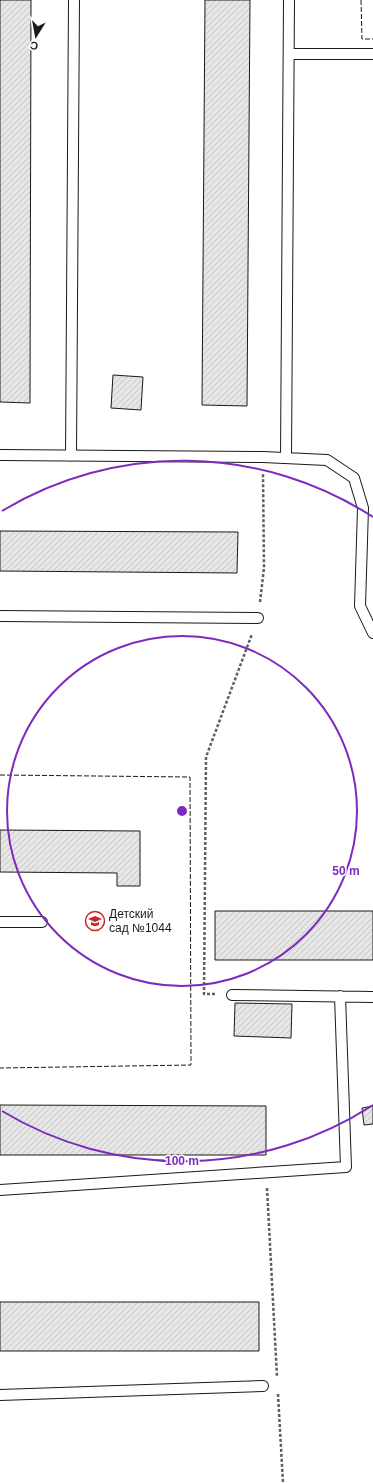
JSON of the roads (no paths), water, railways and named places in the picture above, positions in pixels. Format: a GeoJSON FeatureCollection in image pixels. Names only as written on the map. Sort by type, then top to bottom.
{"type":"FeatureCollection","features":[{"type":"Feature","properties":{"kind":"lane"},"geometry":{"type":"LineString","coordinates":[[70,456],[74,0]]}},
{"type":"Feature","properties":{"kind":"lane"},"geometry":{"type":"LineString","coordinates":[[286,458],[289,0]]}},
{"type":"Feature","properties":{"kind":"lane"},"geometry":{"type":"LineString","coordinates":[[289,54],[373,54]]}},
{"type":"Feature","properties":{"kind":"lane"},"geometry":{"type":"LineString","coordinates":[[0,456],[263,457],[327,460],[354,478],[363,508],[360,606],[373,633]]}},
{"type":"Feature","properties":{"kind":"lane"},"geometry":{"type":"LineString","coordinates":[[0,616],[258,618]]}},
{"type":"Feature","properties":{"kind":"lane"},"geometry":{"type":"LineString","coordinates":[[0,922],[42,922]]}},
{"type":"Feature","properties":{"kind":"lane"},"geometry":{"type":"LineString","coordinates":[[232,995],[373,997]]}},
{"type":"Feature","properties":{"kind":"lane"},"geometry":{"type":"LineString","coordinates":[[0,1190],[346,1167],[340,996]]}},
{"type":"Feature","properties":{"kind":"lane"},"geometry":{"type":"LineString","coordinates":[[0,1395],[263,1386]]}},
{"type":"Feature","properties":{"kind":"place","name":"Детский сад №1044"},"geometry":{"type":"Point","coordinates":[95,921]}}]}
